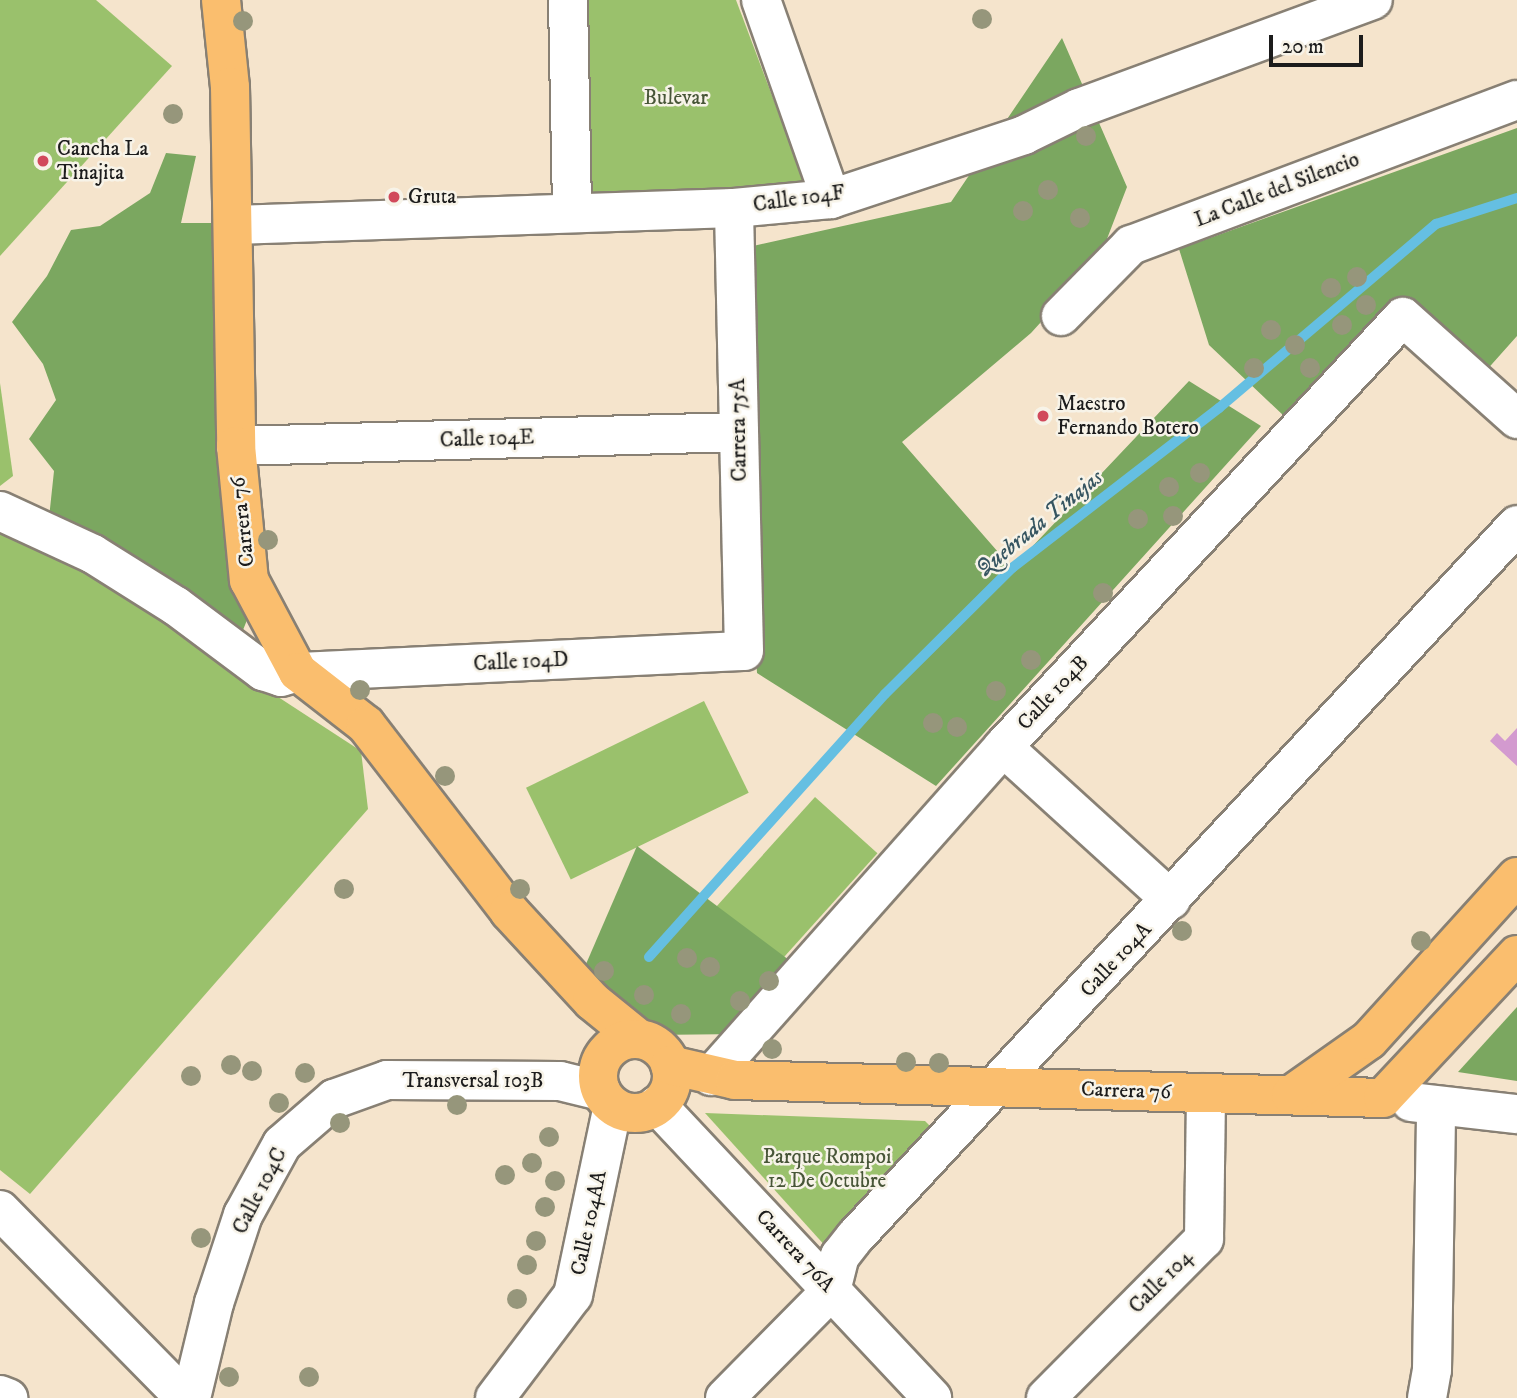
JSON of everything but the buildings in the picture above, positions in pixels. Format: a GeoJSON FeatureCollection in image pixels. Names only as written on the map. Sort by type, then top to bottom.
{"type":"FeatureCollection","features":[{"type":"Feature","properties":{"kind":"main road","name":"Carrera 76"},"geometry":{"type":"LineString","coordinates":[[221,0],[230,87],[236,446],[249,580],[298,672],[366,725],[509,911],[593,1001],[612,1071],[635,1113],[665,1088],[723,1078],[1383,1098]]}},
{"type":"Feature","properties":{"kind":"main road"},"geometry":{"type":"LineString","coordinates":[[1291,1095],[1369,1040],[1517,877]]}},
{"type":"Feature","properties":{"kind":"main road"},"geometry":{"type":"LineString","coordinates":[[1383,1098],[1517,955]]}},
{"type":"Feature","properties":{"kind":"main road","name":"Carrera 76"},"geometry":{"type":"LineString","coordinates":[[612,1071],[659,1047],[665,1088]]}},
{"type":"Feature","properties":{"kind":"street"},"geometry":{"type":"LineString","coordinates":[[568,0],[572,214]]}},
{"type":"Feature","properties":{"kind":"street"},"geometry":{"type":"LineString","coordinates":[[761,0],[831,199]]}},
{"type":"Feature","properties":{"kind":"street","name":"Calle 104F"},"geometry":{"type":"LineString","coordinates":[[234,225],[734,208],[831,199],[1024,135],[1079,108],[1373,0]]}},
{"type":"Feature","properties":{"kind":"street","name":"La Calle del Silencio"},"geometry":{"type":"LineString","coordinates":[[1062,316],[1131,246],[1517,100]]}},
{"type":"Feature","properties":{"kind":"street","name":"Carrera 75A"},"geometry":{"type":"LineString","coordinates":[[734,208],[744,651]]}},
{"type":"Feature","properties":{"kind":"street","name":"Calle 104B"},"geometry":{"type":"LineString","coordinates":[[723,1078],[1003,747],[1403,317],[1517,419]]}},
{"type":"Feature","properties":{"kind":"street","name":"Calle 104E"},"geometry":{"type":"LineString","coordinates":[[236,446],[739,432]]}},
{"type":"Feature","properties":{"kind":"street","name":"Calle 104D"},"geometry":{"type":"LineString","coordinates":[[0,511],[93,554],[176,606],[263,671],[281,677],[298,672],[744,651]]}},
{"type":"Feature","properties":{"kind":"street","name":"Calle 104A"},"geometry":{"type":"LineString","coordinates":[[831,1291],[840,1256],[1517,525]]}},
{"type":"Feature","properties":{"kind":"street"},"geometry":{"type":"LineString","coordinates":[[1003,747],[1171,900]]}},
{"type":"Feature","properties":{"kind":"street","name":"Transversal 103B"},"geometry":{"type":"LineString","coordinates":[[387,1080],[560,1081],[612,1071]]}},
{"type":"Feature","properties":{"kind":"street","name":"Calle 104AA"},"geometry":{"type":"LineString","coordinates":[[495,1398],[573,1295],[612,1071]]}},
{"type":"Feature","properties":{"kind":"street","name":"Calle 104C"},"geometry":{"type":"LineString","coordinates":[[191,1398],[214,1303],[243,1215],[282,1144],[334,1098],[387,1080]]}},
{"type":"Feature","properties":{"kind":"street"},"geometry":{"type":"LineString","coordinates":[[933,1086],[953,1109],[956,1133]]}},
{"type":"Feature","properties":{"kind":"street","name":"Carrera 76A"},"geometry":{"type":"LineString","coordinates":[[665,1088],[831,1291],[932,1398]]}},
{"type":"Feature","properties":{"kind":"street","name":"Calle 104"},"geometry":{"type":"LineString","coordinates":[[1046,1398],[1204,1239],[1206,1093]]}},
{"type":"Feature","properties":{"kind":"street","name":"Carrera 76"},"geometry":{"type":"LineString","coordinates":[[1383,1098],[1517,1114]]}},
{"type":"Feature","properties":{"kind":"street"},"geometry":{"type":"LineString","coordinates":[[1427,1398],[1432,1370],[1436,1106]]}},
{"type":"Feature","properties":{"kind":"street"},"geometry":{"type":"LineString","coordinates":[[0,1210],[185,1398]]}},
{"type":"Feature","properties":{"kind":"street"},"geometry":{"type":"LineString","coordinates":[[725,1398],[831,1291]]}},
{"type":"Feature","properties":{"kind":"street"},"geometry":{"type":"LineString","coordinates":[[0,1395],[8,1398]]}},
{"type":"Feature","properties":{"kind":"green space","name":"Cancha La Tinajita"},"geometry":{"type":"Polygon","coordinates":[[[0,0],[96,0],[172,66],[0,256],[0,0]]]}},
{"type":"Feature","properties":{"kind":"green space","name":"Bulevar"},"geometry":{"type":"Polygon","coordinates":[[[580,0],[736,0],[805,183],[589,195],[580,0]]]}},
{"type":"Feature","properties":{"kind":"green space"},"geometry":{"type":"Polygon","coordinates":[[[1062,38],[1127,187],[1100,257],[1031,333],[902,442],[1012,568],[1189,381],[1261,426],[936,786],[757,673],[750,537],[753,246],[951,202],[1062,38]]]}},
{"type":"Feature","properties":{"kind":"green space"},"geometry":{"type":"Polygon","coordinates":[[[1517,128],[1517,336],[1484,373],[1392,299],[1284,416],[1209,345],[1179,249],[1517,128]]]}},
{"type":"Feature","properties":{"kind":"green space"},"geometry":{"type":"Polygon","coordinates":[[[166,153],[196,156],[181,223],[213,223],[253,605],[237,645],[49,518],[54,471],[29,439],[56,400],[43,364],[12,322],[47,276],[71,230],[100,226],[150,193],[166,153]]]}},
{"type":"Feature","properties":{"kind":"green space"},"geometry":{"type":"Polygon","coordinates":[[[0,383],[13,476],[0,486],[0,383]]]}},
{"type":"Feature","properties":{"kind":"green space"},"geometry":{"type":"Polygon","coordinates":[[[0,533],[71,562],[361,751],[368,809],[30,1194],[0,1170],[0,533]]]}},
{"type":"Feature","properties":{"kind":"green space"},"geometry":{"type":"Polygon","coordinates":[[[704,701],[749,793],[571,879],[526,788],[704,701]]]}},
{"type":"Feature","properties":{"kind":"green space"},"geometry":{"type":"Polygon","coordinates":[[[815,797],[877,853],[773,969],[711,913],[815,797]]]}},
{"type":"Feature","properties":{"kind":"green space"},"geometry":{"type":"Polygon","coordinates":[[[637,846],[793,963],[742,1034],[651,1035],[583,971],[637,846]]]}},
{"type":"Feature","properties":{"kind":"green space"},"geometry":{"type":"Polygon","coordinates":[[[1517,1007],[1517,1081],[1458,1072],[1517,1007]]]}},
{"type":"Feature","properties":{"kind":"green space","name":"Parque Rompoi 12 De Octubre"},"geometry":{"type":"Polygon","coordinates":[[[705,1113],[925,1121],[932,1128],[828,1249],[705,1113]]]}},
{"type":"Feature","properties":{"kind":"waterway","name":"Quebrada Tinajas"},"geometry":{"type":"LineString","coordinates":[[649,957],[885,694],[1012,568],[1219,408],[1436,224],[1517,198]]}},
{"type":"Feature","properties":{"kind":"place","name":"Cancha La Tinajita"},"geometry":{"type":"Point","coordinates":[43,161]}},
{"type":"Feature","properties":{"kind":"place","name":"Gruta"},"geometry":{"type":"Point","coordinates":[394,197]}},
{"type":"Feature","properties":{"kind":"place","name":"Maestro Fernando Botero"},"geometry":{"type":"Point","coordinates":[1043,416]}}]}
